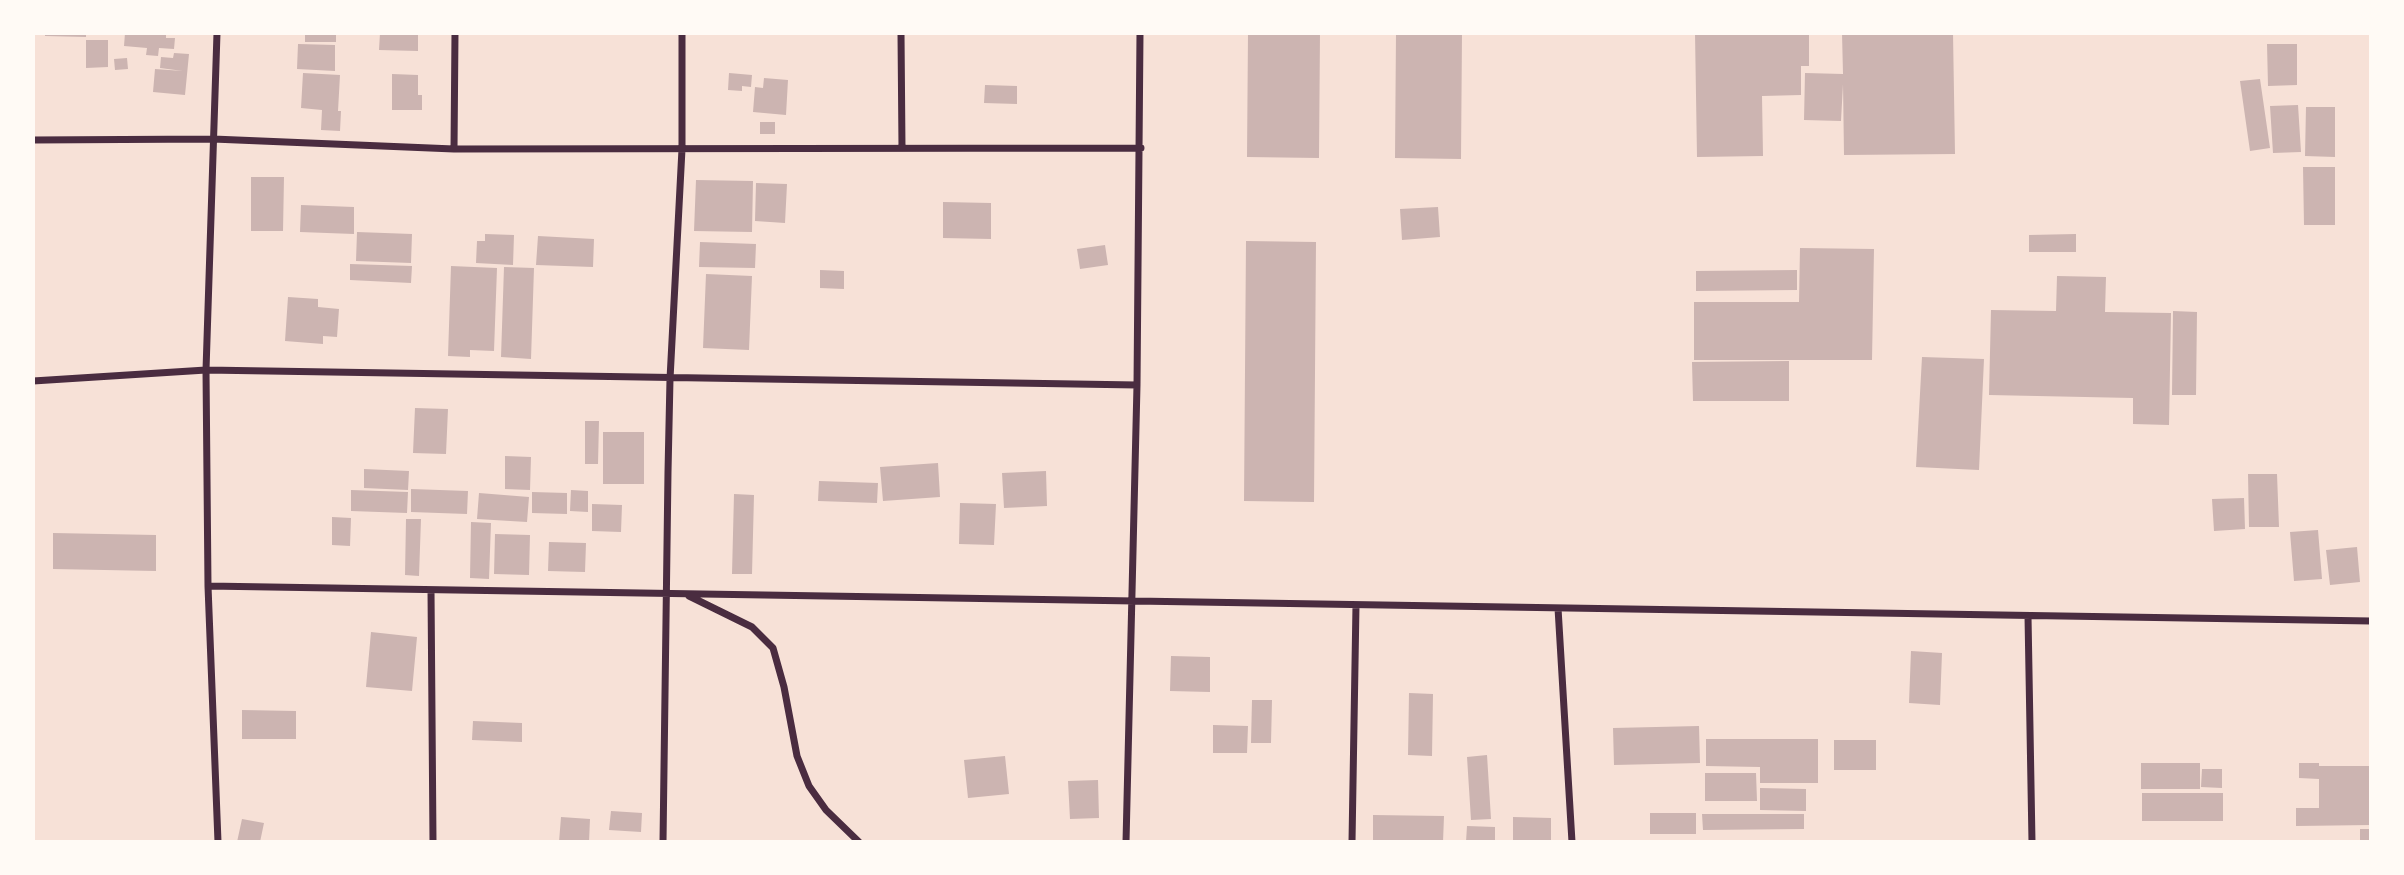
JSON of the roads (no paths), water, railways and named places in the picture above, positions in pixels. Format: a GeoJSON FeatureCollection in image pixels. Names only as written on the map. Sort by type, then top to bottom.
{"type":"FeatureCollection","features":[{"type":"Feature","properties":{"kind":"street"},"geometry":{"type":"LineString","coordinates":[[217,33],[206,370],[208,586],[218,842]]}},
{"type":"Feature","properties":{"kind":"street"},"geometry":{"type":"LineString","coordinates":[[454,149],[455,33]]}},
{"type":"Feature","properties":{"kind":"street"},"geometry":{"type":"LineString","coordinates":[[663,842],[670,379],[682,149],[682,33]]}},
{"type":"Feature","properties":{"kind":"street"},"geometry":{"type":"LineString","coordinates":[[901,33],[901,148]]}},
{"type":"Feature","properties":{"kind":"street"},"geometry":{"type":"LineString","coordinates":[[1126,842],[1137,385],[1140,33]]}},
{"type":"Feature","properties":{"kind":"street"},"geometry":{"type":"LineString","coordinates":[[33,139],[214,139],[454,149],[1141,148]]}},
{"type":"Feature","properties":{"kind":"street"},"geometry":{"type":"LineString","coordinates":[[33,381],[206,370],[1137,385]]}},
{"type":"Feature","properties":{"kind":"street"},"geometry":{"type":"LineString","coordinates":[[208,586],[2371,621]]}},
{"type":"Feature","properties":{"kind":"street"},"geometry":{"type":"LineString","coordinates":[[430,590],[433,842]]}},
{"type":"Feature","properties":{"kind":"street"},"geometry":{"type":"LineString","coordinates":[[686,594],[752,627],[773,648],[784,687],[797,756],[809,786],[826,810],[859,842]]}},
{"type":"Feature","properties":{"kind":"street"},"geometry":{"type":"LineString","coordinates":[[1352,842],[1356,605]]}},
{"type":"Feature","properties":{"kind":"street"},"geometry":{"type":"LineString","coordinates":[[1558,608],[1572,842]]}},
{"type":"Feature","properties":{"kind":"street"},"geometry":{"type":"LineString","coordinates":[[2028,616],[2032,842]]}}]}
